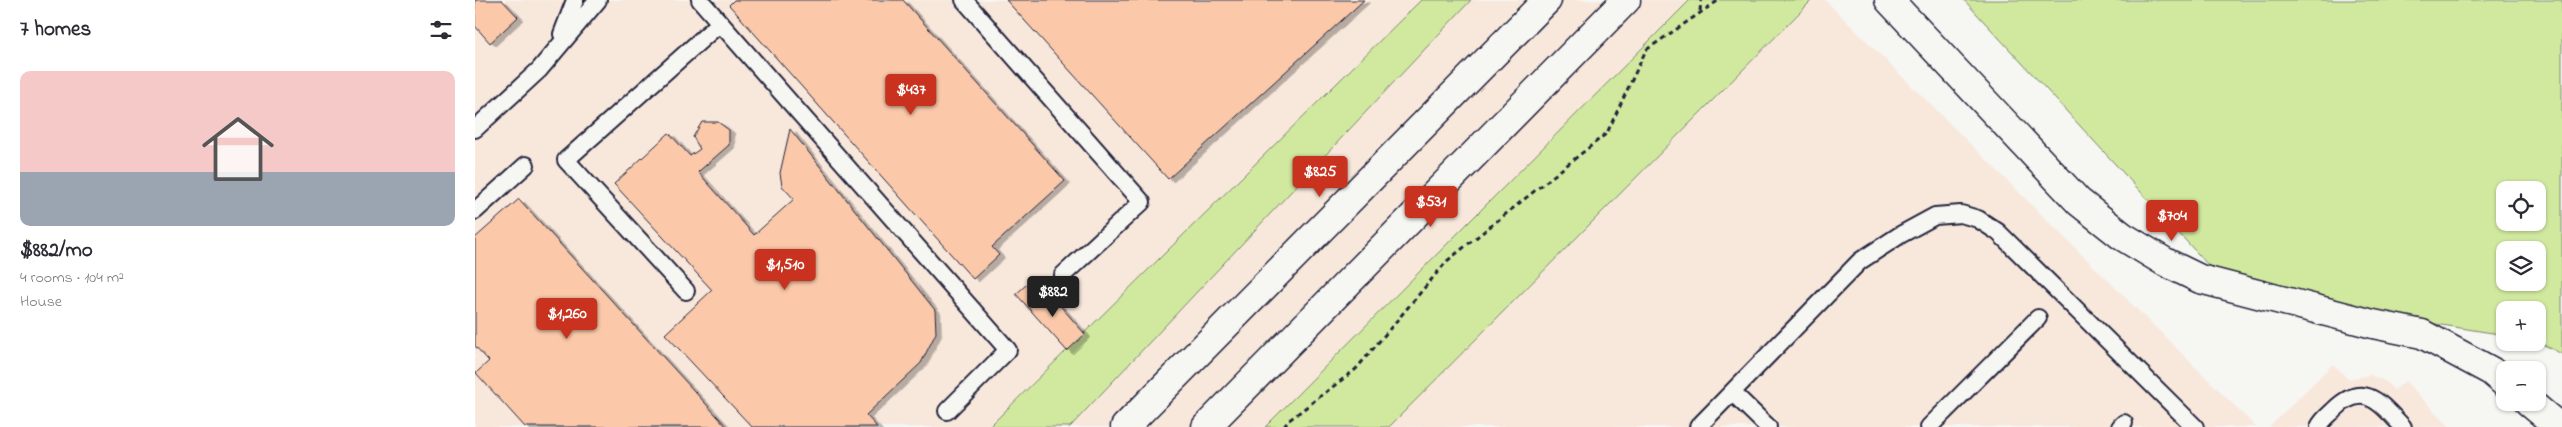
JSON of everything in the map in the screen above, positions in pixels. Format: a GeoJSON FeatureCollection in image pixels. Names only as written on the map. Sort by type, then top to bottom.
{"type":"FeatureCollection","features":[{"type":"Feature","properties":{"kind":"street"},"geometry":{"type":"LineString","coordinates":[[1206,427],[1626,0]]}},
{"type":"Feature","properties":{"kind":"street"},"geometry":{"type":"LineString","coordinates":[[1889,0],[2079,202],[2122,236],[2165,262],[2200,279],[2373,324],[2422,334],[2496,376]]}},
{"type":"Feature","properties":{"kind":"street"},"geometry":{"type":"LineString","coordinates":[[1125,427],[1537,6]]}},
{"type":"Feature","properties":{"kind":"street"},"geometry":{"type":"LineString","coordinates":[[2540,411],[2559,427]]}},
{"type":"Feature","properties":{"kind":"lane"},"geometry":{"type":"LineString","coordinates":[[558,46],[575,0]]}},
{"type":"Feature","properties":{"kind":"lane"},"geometry":{"type":"LineString","coordinates":[[475,129],[539,70],[598,0]]}},
{"type":"Feature","properties":{"kind":"lane"},"geometry":{"type":"LineString","coordinates":[[700,0],[1008,350],[947,411]]}},
{"type":"Feature","properties":{"kind":"lane"},"geometry":{"type":"LineString","coordinates":[[964,0],[1142,202],[1063,275]]}},
{"type":"Feature","properties":{"kind":"lane"},"geometry":{"type":"LineString","coordinates":[[686,291],[567,160],[720,23]]}},
{"type":"Feature","properties":{"kind":"lane"},"geometry":{"type":"LineString","coordinates":[[475,211],[526,165]]}},
{"type":"Feature","properties":{"kind":"lane"},"geometry":{"type":"LineString","coordinates":[[1698,427],[1859,261],[1935,216],[1961,214],[1977,219],[1998,232],[2195,427]]}},
{"type":"Feature","properties":{"kind":"lane"},"geometry":{"type":"LineString","coordinates":[[1929,427],[2038,318]]}},
{"type":"Feature","properties":{"kind":"lane"},"geometry":{"type":"LineString","coordinates":[[1732,392],[1768,427]]}},
{"type":"Feature","properties":{"kind":"lane"},"geometry":{"type":"LineString","coordinates":[[2319,427],[2344,400],[2357,394],[2370,398],[2385,408],[2403,427]]}},
{"type":"Feature","properties":{"kind":"path"},"geometry":{"type":"LineString","coordinates":[[1700,12],[1701,0]]}},
{"type":"Feature","properties":{"kind":"path"},"geometry":{"type":"LineString","coordinates":[[1284,427],[1288,421],[1356,369],[1447,261],[1607,133],[1646,50],[1719,0]]}},
{"type":"Feature","properties":{"kind":"shaded area"},"geometry":{"type":"Polygon","coordinates":[[[475,0],[1825,0],[2256,427],[475,427],[475,0]]]}},
{"type":"Feature","properties":{"kind":"shaded area"},"geometry":{"type":"Polygon","coordinates":[[[2333,364],[2348,379],[2370,375],[2385,381],[2394,390],[2405,381],[2450,427],[2269,427],[2333,364]]]}},
{"type":"Feature","properties":{"kind":"green space"},"geometry":{"type":"Polygon","coordinates":[[[1421,0],[1471,0],[1070,427],[989,427],[1421,0]]]}},
{"type":"Feature","properties":{"kind":"green space"},"geometry":{"type":"Polygon","coordinates":[[[1690,0],[1812,0],[1389,427],[1265,427],[1690,0]]]}},
{"type":"Feature","properties":{"kind":"green space"},"geometry":{"type":"Polygon","coordinates":[[[1964,0],[2562,0],[2562,354],[2546,346],[2546,301],[2496,301],[2496,334],[2233,292],[1964,0]]]}},
{"type":"Feature","properties":{"kind":"building"},"geometry":{"type":"Polygon","coordinates":[[[475,0],[502,0],[518,17],[490,43],[475,26],[475,0]]]}},
{"type":"Feature","properties":{"kind":"building"},"geometry":{"type":"Polygon","coordinates":[[[734,0],[903,0],[1065,181],[992,247],[999,255],[973,279],[729,5],[734,0]]]}},
{"type":"Feature","properties":{"kind":"building"},"geometry":{"type":"Polygon","coordinates":[[[1006,0],[1364,0],[1168,179],[1006,0]]]}},
{"type":"Feature","properties":{"kind":"building"},"geometry":{"type":"Polygon","coordinates":[[[702,122],[718,122],[729,130],[729,145],[698,172],[754,235],[794,199],[782,186],[780,173],[790,129],[935,310],[936,333],[921,363],[866,415],[877,427],[752,427],[665,334],[712,290],[614,184],[669,133],[690,156],[700,149],[693,137],[702,122]]]}},
{"type":"Feature","properties":{"kind":"building"},"geometry":{"type":"Polygon","coordinates":[[[519,199],[727,427],[525,427],[476,373],[489,361],[475,346],[475,238],[519,199]]]}},
{"type":"Feature","properties":{"kind":"building"},"geometry":{"type":"Polygon","coordinates":[[[1026,285],[1040,300],[1049,293],[1085,334],[1067,351],[1016,294],[1026,285]]]}}]}
